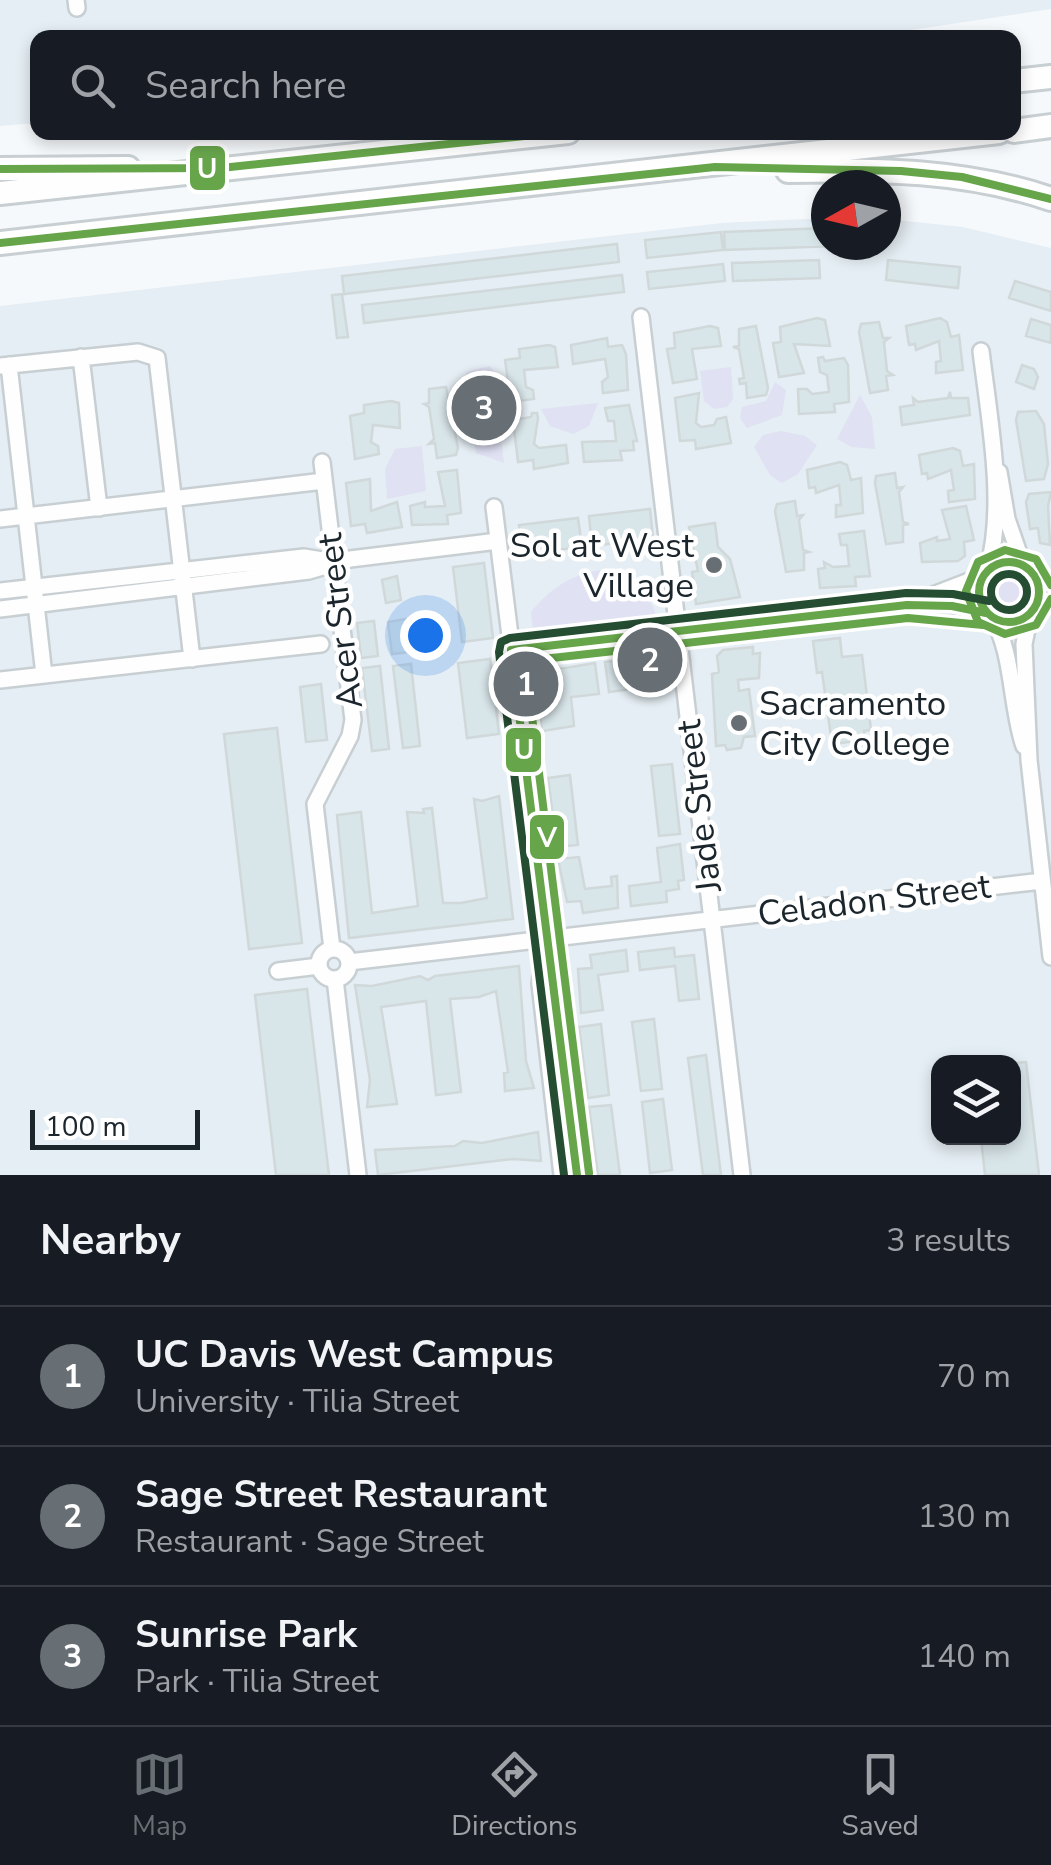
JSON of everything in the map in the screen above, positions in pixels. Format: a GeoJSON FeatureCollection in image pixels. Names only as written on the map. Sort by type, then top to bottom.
{"type":"FeatureCollection","features":[{"type":"Feature","properties":{"kind":"highway"},"geometry":{"type":"LineString","coordinates":[[1021,80],[1051,77]]}},
{"type":"Feature","properties":{"kind":"highway"},"geometry":{"type":"LineString","coordinates":[[1021,130],[1051,126]]}},
{"type":"Feature","properties":{"kind":"highway"},"geometry":{"type":"LineString","coordinates":[[0,193],[491,140]]}},
{"type":"Feature","properties":{"kind":"highway"},"geometry":{"type":"LineString","coordinates":[[0,244],[933,140]]}},
{"type":"Feature","properties":{"kind":"highway"},"geometry":{"type":"LineString","coordinates":[[715,166],[901,171],[981,180],[1051,198]]}},
{"type":"Feature","properties":{"kind":"highway"},"geometry":{"type":"LineString","coordinates":[[0,168],[221,168]]}},
{"type":"Feature","properties":{"kind":"highway"},"geometry":{"type":"LineString","coordinates":[[0,256],[71,237]]}},
{"type":"Feature","properties":{"kind":"street","name":"Jade Street"},"geometry":{"type":"LineString","coordinates":[[641,318],[742,1175]]}},
{"type":"Feature","properties":{"kind":"street"},"geometry":{"type":"LineString","coordinates":[[981,350],[993,454],[995,542],[979,595],[989,615],[1028,760]]}},
{"type":"Feature","properties":{"kind":"street"},"geometry":{"type":"LineString","coordinates":[[44,675],[4,365],[138,352],[157,358],[192,659]]}},
{"type":"Feature","properties":{"kind":"street"},"geometry":{"type":"LineString","coordinates":[[81,357],[99,508]]}},
{"type":"Feature","properties":{"kind":"street"},"geometry":{"type":"LineString","coordinates":[[993,454],[1026,567],[1038,587],[1039,607],[1024,644],[1028,760],[1051,957]]}},
{"type":"Feature","properties":{"kind":"street","name":"Acer Street"},"geometry":{"type":"LineString","coordinates":[[322,462],[352,720],[350,736],[315,804],[332,949]]}},
{"type":"Feature","properties":{"kind":"street"},"geometry":{"type":"LineString","coordinates":[[0,519],[324,481]]}},
{"type":"Feature","properties":{"kind":"street"},"geometry":{"type":"LineString","coordinates":[[494,507],[576,1175]]}},
{"type":"Feature","properties":{"kind":"street"},"geometry":{"type":"LineString","coordinates":[[0,609],[35,596],[184,578],[309,572],[334,562],[498,541]]}},
{"type":"Feature","properties":{"kind":"street"},"geometry":{"type":"LineString","coordinates":[[907,605],[1004,562],[1051,576]]}},
{"type":"Feature","properties":{"kind":"street"},"geometry":{"type":"LineString","coordinates":[[0,591],[35,596]]}},
{"type":"Feature","properties":{"kind":"street"},"geometry":{"type":"LineString","coordinates":[[511,650],[907,605],[952,606],[1016,621],[1039,607]]}},
{"type":"Feature","properties":{"kind":"street"},"geometry":{"type":"LineString","coordinates":[[0,680],[321,644]]}},
{"type":"Feature","properties":{"kind":"street","name":"Celadon Street"},"geometry":{"type":"LineString","coordinates":[[348,962],[1042,881]]}},
{"type":"Feature","properties":{"kind":"street"},"geometry":{"type":"LineString","coordinates":[[545,938],[540,984],[562,1175]]}},
{"type":"Feature","properties":{"kind":"street"},"geometry":{"type":"LineString","coordinates":[[332,949],[344,954],[348,962],[346,974],[335,979],[323,974],[319,966],[324,953],[332,949]]}},
{"type":"Feature","properties":{"kind":"street"},"geometry":{"type":"LineString","coordinates":[[278,971],[319,966]]}},
{"type":"Feature","properties":{"kind":"street"},"geometry":{"type":"LineString","coordinates":[[335,979],[358,1175]]}},
{"type":"Feature","properties":{"kind":"shaded area"},"geometry":{"type":"Polygon","coordinates":[[[0,0],[1051,0],[1051,9],[911,30],[30,30],[30,124],[0,126],[0,0]]]}},
{"type":"Feature","properties":{"kind":"shaded area"},"geometry":{"type":"Polygon","coordinates":[[[811,219],[811,260],[901,260],[901,221],[963,227],[1051,248],[1051,1175],[0,1175],[0,306],[722,223],[811,219]]]}},
{"type":"Feature","properties":{"kind":"shaded area"},"geometry":{"type":"Polygon","coordinates":[[[490,366],[504,463],[476,453],[474,443],[466,372],[490,366]]]}},
{"type":"Feature","properties":{"kind":"shaded area"},"geometry":{"type":"Polygon","coordinates":[[[731,367],[733,399],[727,407],[714,409],[704,401],[700,371],[731,367]]]}},
{"type":"Feature","properties":{"kind":"shaded area"},"geometry":{"type":"Polygon","coordinates":[[[775,382],[786,390],[782,415],[747,428],[740,418],[742,407],[766,401],[775,382]]]}},
{"type":"Feature","properties":{"kind":"shaded area"},"geometry":{"type":"Polygon","coordinates":[[[860,395],[872,417],[875,449],[852,447],[837,439],[860,395]]]}},
{"type":"Feature","properties":{"kind":"shaded area"},"geometry":{"type":"Polygon","coordinates":[[[598,403],[589,426],[573,434],[550,426],[541,409],[598,403]]]}},
{"type":"Feature","properties":{"kind":"shaded area"},"geometry":{"type":"Polygon","coordinates":[[[781,431],[805,436],[817,445],[798,474],[782,483],[770,475],[754,447],[763,435],[781,431]]]}},
{"type":"Feature","properties":{"kind":"shaded area"},"geometry":{"type":"Polygon","coordinates":[[[422,446],[426,491],[387,499],[385,469],[395,449],[422,446]]]}},
{"type":"Feature","properties":{"kind":"shaded area"},"geometry":{"type":"Polygon","coordinates":[[[600,570],[636,585],[656,616],[533,631],[531,612],[546,596],[570,579],[600,570]]]}},
{"type":"Feature","properties":{"kind":"shaded area"},"geometry":{"type":"Polygon","coordinates":[[[1009,574],[1022,579],[1027,592],[1022,605],[1009,610],[996,605],[991,592],[996,579],[1009,574]]]}},
{"type":"Feature","properties":{"kind":"building"},"geometry":{"type":"Polygon","coordinates":[[[811,229],[811,247],[725,250],[724,232],[811,229]]]}},
{"type":"Feature","properties":{"kind":"building"},"geometry":{"type":"Polygon","coordinates":[[[721,232],[723,250],[647,258],[645,240],[721,232]]]}},
{"type":"Feature","properties":{"kind":"building"},"geometry":{"type":"Polygon","coordinates":[[[617,244],[619,262],[344,294],[342,276],[617,244]]]}},
{"type":"Feature","properties":{"kind":"building"},"geometry":{"type":"Polygon","coordinates":[[[819,260],[820,278],[733,281],[732,263],[819,260]]]}},
{"type":"Feature","properties":{"kind":"building"},"geometry":{"type":"Polygon","coordinates":[[[888,260],[960,267],[958,288],[886,280],[888,260]]]}},
{"type":"Feature","properties":{"kind":"building"},"geometry":{"type":"Polygon","coordinates":[[[723,264],[725,281],[649,289],[647,272],[723,264]]]}},
{"type":"Feature","properties":{"kind":"building"},"geometry":{"type":"Polygon","coordinates":[[[622,275],[624,292],[364,323],[362,305],[622,275]]]}},
{"type":"Feature","properties":{"kind":"building"},"geometry":{"type":"Polygon","coordinates":[[[1015,281],[1051,292],[1051,311],[1009,298],[1015,281]]]}},
{"type":"Feature","properties":{"kind":"building"},"geometry":{"type":"Polygon","coordinates":[[[342,294],[348,337],[337,338],[332,295],[342,294]]]}},
{"type":"Feature","properties":{"kind":"building"},"geometry":{"type":"Polygon","coordinates":[[[817,318],[825,320],[830,346],[794,344],[804,373],[779,377],[773,343],[781,342],[780,327],[817,318]]]}},
{"type":"Feature","properties":{"kind":"building"},"geometry":{"type":"Polygon","coordinates":[[[940,318],[947,322],[951,337],[959,335],[963,370],[936,373],[936,362],[941,361],[939,341],[916,350],[915,344],[909,345],[906,326],[940,318]]]}},
{"type":"Feature","properties":{"kind":"building"},"geometry":{"type":"Polygon","coordinates":[[[1031,319],[1051,325],[1051,343],[1026,336],[1031,319]]]}},
{"type":"Feature","properties":{"kind":"building"},"geometry":{"type":"Polygon","coordinates":[[[879,322],[883,338],[889,338],[884,342],[887,371],[893,375],[886,376],[888,390],[870,393],[859,332],[861,324],[879,322]]]}},
{"type":"Feature","properties":{"kind":"building"},"geometry":{"type":"Polygon","coordinates":[[[756,326],[768,388],[766,395],[747,398],[746,383],[740,384],[739,379],[744,378],[739,349],[733,347],[739,346],[739,329],[756,326]]]}},
{"type":"Feature","properties":{"kind":"building"},"geometry":{"type":"Polygon","coordinates":[[[718,328],[721,346],[692,349],[697,379],[673,383],[667,349],[675,348],[674,333],[718,328]]]}},
{"type":"Feature","properties":{"kind":"building"},"geometry":{"type":"Polygon","coordinates":[[[607,338],[608,347],[622,345],[626,354],[628,390],[603,393],[602,382],[608,377],[605,359],[573,364],[571,345],[607,338]]]}},
{"type":"Feature","properties":{"kind":"building"},"geometry":{"type":"Polygon","coordinates":[[[555,347],[558,367],[524,370],[526,387],[533,390],[534,399],[511,402],[505,360],[520,358],[519,349],[555,347]]]}},
{"type":"Feature","properties":{"kind":"building"},"geometry":{"type":"Polygon","coordinates":[[[818,358],[825,361],[844,358],[848,365],[849,402],[834,404],[835,412],[799,414],[798,389],[807,389],[812,394],[829,392],[827,375],[820,372],[818,358]]]}},
{"type":"Feature","properties":{"kind":"building"},"geometry":{"type":"Polygon","coordinates":[[[1022,365],[1034,369],[1038,377],[1034,389],[1016,382],[1022,365]]]}},
{"type":"Feature","properties":{"kind":"building"},"geometry":{"type":"Polygon","coordinates":[[[446,387],[458,448],[456,455],[437,458],[435,443],[429,444],[434,439],[429,407],[424,404],[429,403],[429,389],[446,387]]]}},
{"type":"Feature","properties":{"kind":"building"},"geometry":{"type":"Polygon","coordinates":[[[950,392],[951,398],[968,398],[970,415],[902,425],[900,407],[914,405],[913,398],[918,402],[948,398],[950,392]]]}},
{"type":"Feature","properties":{"kind":"building"},"geometry":{"type":"Polygon","coordinates":[[[699,393],[696,423],[701,427],[714,425],[717,419],[726,417],[731,443],[696,449],[695,440],[680,441],[675,398],[699,393]]]}},
{"type":"Feature","properties":{"kind":"building"},"geometry":{"type":"Polygon","coordinates":[[[399,403],[400,428],[373,425],[371,442],[378,446],[379,454],[355,459],[350,416],[364,413],[364,405],[399,403]]]}},
{"type":"Feature","properties":{"kind":"building"},"geometry":{"type":"Polygon","coordinates":[[[629,405],[637,441],[633,441],[634,450],[620,451],[622,460],[584,462],[582,442],[616,441],[614,421],[608,421],[605,408],[629,405]]]}},
{"type":"Feature","properties":{"kind":"building"},"geometry":{"type":"Polygon","coordinates":[[[1036,411],[1044,424],[1048,464],[1044,479],[1026,481],[1016,420],[1018,412],[1036,411]]]}},
{"type":"Feature","properties":{"kind":"building"},"geometry":{"type":"Polygon","coordinates":[[[537,413],[538,418],[534,444],[539,448],[566,445],[568,463],[534,469],[533,460],[518,462],[513,420],[531,417],[537,413]]]}},
{"type":"Feature","properties":{"kind":"building"},"geometry":{"type":"Polygon","coordinates":[[[953,448],[960,451],[963,466],[974,464],[975,499],[949,502],[948,491],[954,490],[951,470],[928,479],[927,473],[922,474],[919,455],[953,448]]]}},
{"type":"Feature","properties":{"kind":"building"},"geometry":{"type":"Polygon","coordinates":[[[840,462],[847,465],[851,480],[861,478],[863,513],[836,517],[836,505],[841,505],[839,485],[816,493],[815,487],[809,488],[807,470],[840,462]]]}},
{"type":"Feature","properties":{"kind":"building"},"geometry":{"type":"Polygon","coordinates":[[[457,470],[461,513],[447,515],[448,524],[412,525],[410,506],[425,502],[425,507],[445,506],[438,472],[457,470]]]}},
{"type":"Feature","properties":{"kind":"building"},"geometry":{"type":"Polygon","coordinates":[[[895,473],[897,488],[903,487],[899,492],[903,522],[909,524],[903,525],[903,542],[886,544],[875,483],[876,476],[895,473]]]}},
{"type":"Feature","properties":{"kind":"building"},"geometry":{"type":"Polygon","coordinates":[[[370,479],[371,511],[397,502],[402,527],[367,533],[365,524],[351,526],[346,483],[370,479]]]}},
{"type":"Feature","properties":{"kind":"building"},"geometry":{"type":"Polygon","coordinates":[[[1051,492],[1050,545],[1040,543],[1038,528],[1030,529],[1026,502],[1029,494],[1051,492]]]}},
{"type":"Feature","properties":{"kind":"building"},"geometry":{"type":"Polygon","coordinates":[[[795,501],[797,516],[803,515],[799,520],[803,550],[809,552],[804,553],[804,570],[786,572],[775,511],[777,504],[795,501]]]}},
{"type":"Feature","properties":{"kind":"building"},"geometry":{"type":"Polygon","coordinates":[[[966,506],[974,540],[964,542],[965,556],[958,561],[922,562],[920,543],[937,537],[937,541],[950,539],[942,510],[966,506]]]}},
{"type":"Feature","properties":{"kind":"building"},"geometry":{"type":"Polygon","coordinates":[[[650,509],[653,538],[592,546],[589,516],[650,509]]]}},
{"type":"Feature","properties":{"kind":"building"},"geometry":{"type":"Polygon","coordinates":[[[578,518],[582,547],[522,554],[519,525],[578,518]]]}},
{"type":"Feature","properties":{"kind":"building","name":"Sol at West Village"},"geometry":{"type":"Polygon","coordinates":[[[715,523],[718,547],[730,559],[740,597],[696,604],[692,572],[698,571],[689,527],[715,523]]]}},
{"type":"Feature","properties":{"kind":"building"},"geometry":{"type":"Polygon","coordinates":[[[864,531],[870,576],[855,577],[856,586],[820,588],[818,569],[825,568],[824,562],[833,567],[849,566],[847,545],[841,545],[839,534],[864,531]]]}},
{"type":"Feature","properties":{"kind":"building"},"geometry":{"type":"Polygon","coordinates":[[[484,563],[493,638],[462,642],[453,567],[484,563]]]}},
{"type":"Feature","properties":{"kind":"building"},"geometry":{"type":"Polygon","coordinates":[[[397,576],[401,600],[386,603],[382,580],[397,576]]]}},
{"type":"Feature","properties":{"kind":"building"},"geometry":{"type":"Polygon","coordinates":[[[406,619],[410,652],[392,654],[388,622],[406,619]]]}},
{"type":"Feature","properties":{"kind":"building"},"geometry":{"type":"Polygon","coordinates":[[[374,621],[378,656],[361,658],[357,623],[374,621]]]}},
{"type":"Feature","properties":{"kind":"building"},"geometry":{"type":"Polygon","coordinates":[[[840,638],[842,657],[862,655],[871,730],[864,731],[865,740],[832,744],[822,672],[817,673],[813,641],[840,638]]]}},
{"type":"Feature","properties":{"kind":"building"},"geometry":{"type":"Polygon","coordinates":[[[753,647],[753,654],[760,653],[759,678],[738,680],[739,691],[749,689],[755,736],[744,737],[741,748],[727,750],[725,745],[716,746],[712,674],[719,672],[717,656],[723,650],[753,647]]]}},
{"type":"Feature","properties":{"kind":"building"},"geometry":{"type":"Polygon","coordinates":[[[665,655],[668,684],[609,692],[605,662],[665,655]]]}},
{"type":"Feature","properties":{"kind":"building"},"geometry":{"type":"Polygon","coordinates":[[[490,659],[499,734],[467,738],[458,663],[490,659]]]}},
{"type":"Feature","properties":{"kind":"building"},"geometry":{"type":"Polygon","coordinates":[[[595,663],[599,694],[571,697],[574,726],[542,731],[535,673],[595,663]]]}},
{"type":"Feature","properties":{"kind":"building"},"geometry":{"type":"Polygon","coordinates":[[[411,664],[420,746],[403,748],[393,666],[411,664]]]}},
{"type":"Feature","properties":{"kind":"building"},"geometry":{"type":"Polygon","coordinates":[[[380,666],[389,749],[372,751],[362,668],[380,666]]]}},
{"type":"Feature","properties":{"kind":"building"},"geometry":{"type":"Polygon","coordinates":[[[321,684],[327,740],[306,742],[300,687],[321,684]]]}},
{"type":"Feature","properties":{"kind":"building"},"geometry":{"type":"Polygon","coordinates":[[[277,728],[302,943],[249,949],[224,734],[277,728]]]}},
{"type":"Feature","properties":{"kind":"building"},"geometry":{"type":"Polygon","coordinates":[[[672,764],[680,834],[659,836],[651,766],[672,764]]]}},
{"type":"Feature","properties":{"kind":"building"},"geometry":{"type":"Polygon","coordinates":[[[570,775],[578,845],[557,847],[548,778],[570,775]]]}},
{"type":"Feature","properties":{"kind":"building"},"geometry":{"type":"Polygon","coordinates":[[[499,796],[513,919],[349,938],[337,815],[361,812],[372,913],[418,906],[407,812],[424,813],[423,809],[432,808],[443,903],[461,903],[487,898],[474,799],[499,796]]]}},
{"type":"Feature","properties":{"kind":"building"},"geometry":{"type":"Polygon","coordinates":[[[680,844],[684,880],[678,881],[679,889],[666,891],[667,902],[631,906],[629,886],[661,882],[657,848],[680,844]]]}},
{"type":"Feature","properties":{"kind":"building"},"geometry":{"type":"Polygon","coordinates":[[[579,857],[585,889],[612,886],[611,877],[617,876],[618,908],[583,913],[581,901],[567,902],[558,859],[579,857]]]}},
{"type":"Feature","properties":{"kind":"building"},"geometry":{"type":"Polygon","coordinates":[[[674,948],[675,957],[694,955],[699,999],[679,1001],[675,966],[640,970],[638,952],[674,948]]]}},
{"type":"Feature","properties":{"kind":"building"},"geometry":{"type":"Polygon","coordinates":[[[626,950],[628,971],[598,975],[603,1010],[581,1013],[578,969],[592,968],[590,955],[626,950]]]}},
{"type":"Feature","properties":{"kind":"building"},"geometry":{"type":"Polygon","coordinates":[[[519,966],[526,1061],[534,1088],[505,1091],[504,1073],[508,1072],[496,991],[450,999],[461,1092],[436,1095],[426,1001],[381,1007],[397,1104],[367,1107],[370,1080],[355,985],[372,986],[420,976],[428,980],[519,966]]]}},
{"type":"Feature","properties":{"kind":"building"},"geometry":{"type":"Polygon","coordinates":[[[307,989],[329,1175],[276,1175],[255,995],[307,989]]]}},
{"type":"Feature","properties":{"kind":"building"},"geometry":{"type":"Polygon","coordinates":[[[654,1019],[662,1089],[641,1091],[632,1022],[654,1019]]]}},
{"type":"Feature","properties":{"kind":"building"},"geometry":{"type":"Polygon","coordinates":[[[601,1024],[609,1095],[588,1098],[579,1027],[601,1024]]]}},
{"type":"Feature","properties":{"kind":"building"},"geometry":{"type":"Polygon","coordinates":[[[706,1055],[721,1175],[703,1175],[688,1058],[706,1055]]]}},
{"type":"Feature","properties":{"kind":"building"},"geometry":{"type":"Polygon","coordinates":[[[1021,1062],[1026,1062],[1039,1175],[985,1175],[982,1145],[1021,1145],[1021,1062]]]}},
{"type":"Feature","properties":{"kind":"building"},"geometry":{"type":"Polygon","coordinates":[[[663,1099],[672,1170],[650,1173],[642,1102],[663,1099]]]}},
{"type":"Feature","properties":{"kind":"building"},"geometry":{"type":"Polygon","coordinates":[[[611,1105],[620,1175],[598,1175],[589,1107],[611,1105]]]}},
{"type":"Feature","properties":{"kind":"building"},"geometry":{"type":"Polygon","coordinates":[[[538,1132],[541,1161],[513,1159],[378,1175],[375,1150],[455,1146],[463,1141],[482,1143],[538,1132]]]}},
{"type":"Feature","properties":{"kind":"transit line","name":"U"},"geometry":{"type":"LineString","coordinates":[[0,169],[221,168],[487,140]]}},
{"type":"Feature","properties":{"kind":"transit line","name":"U"},"geometry":{"type":"LineString","coordinates":[[0,243],[715,167],[901,171],[962,177],[1051,199]]}},
{"type":"Feature","properties":{"kind":"transit line","name":"V"},"geometry":{"type":"LineString","coordinates":[[1051,585],[1036,559],[1005,550],[978,562],[966,591],[978,622],[1005,634],[1036,625],[1051,599]]}},
{"type":"Feature","properties":{"kind":"transit line","name":"U"},"geometry":{"type":"LineString","coordinates":[[1009,562],[1030,571],[1039,592],[1030,613],[1009,622],[988,613],[979,592],[988,571],[1009,562]]}},
{"type":"Feature","properties":{"kind":"transit line"},"geometry":{"type":"LineString","coordinates":[[1009,574],[1021,580],[1027,592],[1021,604],[1009,610],[997,604],[991,592],[997,580],[1009,574]]}},
{"type":"Feature","properties":{"kind":"transit line"},"geometry":{"type":"LineString","coordinates":[[564,1175],[499,652],[501,642],[906,593],[953,594],[989,601]]}},
{"type":"Feature","properties":{"kind":"transit line","name":"U"},"geometry":{"type":"LineString","coordinates":[[577,1175],[511,650],[907,605],[952,606],[986,613]]}},
{"type":"Feature","properties":{"kind":"transit line","name":"V"},"geometry":{"type":"LineString","coordinates":[[589,1173],[525,661],[908,618],[983,625]]}},
{"type":"Feature","properties":{"kind":"place","name":"Sunrise Park"},"geometry":{"type":"Point","coordinates":[484,408]}},
{"type":"Feature","properties":{"kind":"place","name":"Sol at West Village"},"geometry":{"type":"Point","coordinates":[714,565]}},
{"type":"Feature","properties":{"kind":"place","name":"Sage Street Restaurant"},"geometry":{"type":"Point","coordinates":[650,660]}},
{"type":"Feature","properties":{"kind":"place","name":"UC Davis West Campus"},"geometry":{"type":"Point","coordinates":[526,684]}},
{"type":"Feature","properties":{"kind":"place","name":"Sacramento City College"},"geometry":{"type":"Point","coordinates":[739,723]}}]}
